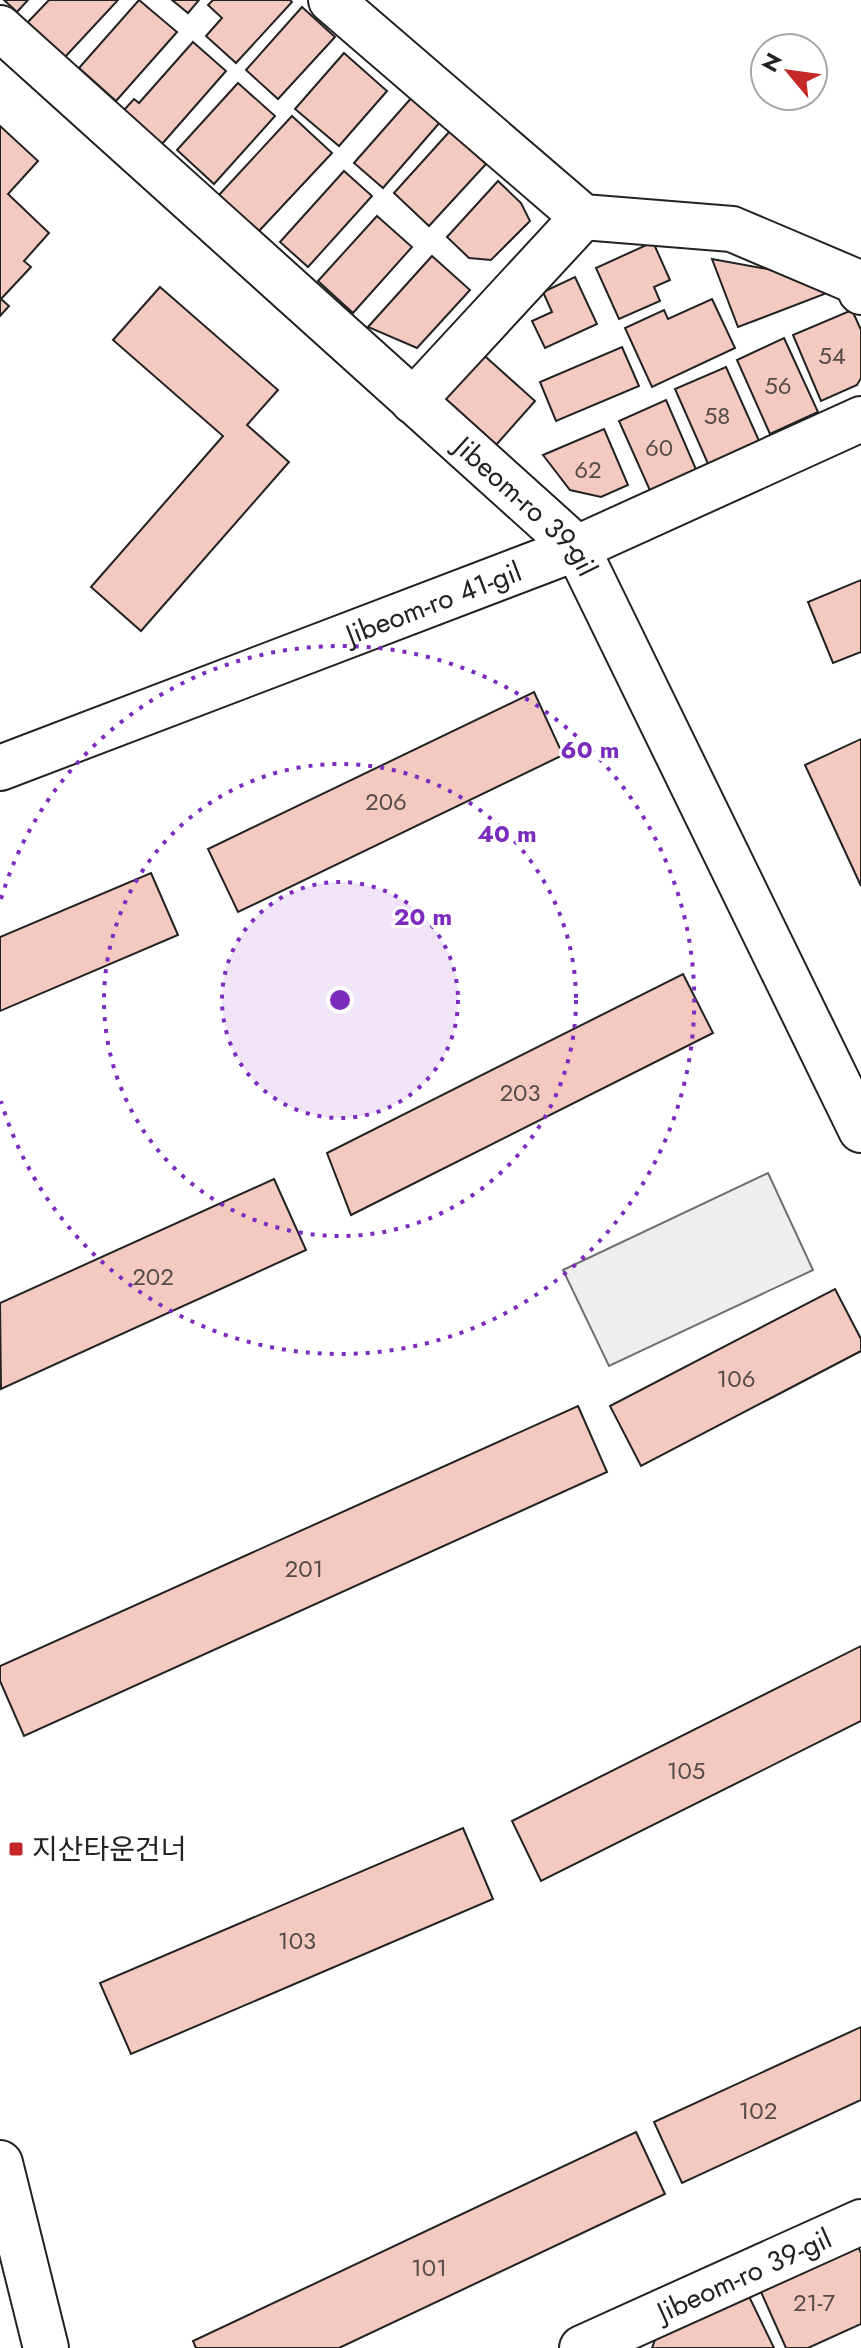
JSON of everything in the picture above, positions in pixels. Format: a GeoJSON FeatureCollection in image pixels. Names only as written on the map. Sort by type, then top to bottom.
{"type":"FeatureCollection","features":[{"type":"Feature","properties":{"kind":"street"},"geometry":{"type":"LineString","coordinates":[[331,0],[583,217],[732,229],[857,282],[861,292]]}},
{"type":"Feature","properties":{"kind":"street","name":"Jibeom-ro 39-gil"},"geometry":{"type":"LineString","coordinates":[[0,28],[577,548],[861,1130]]}},
{"type":"Feature","properties":{"kind":"street"},"geometry":{"type":"LineString","coordinates":[[413,401],[583,217]]}},
{"type":"Feature","properties":{"kind":"street","name":"Jibeom-ro 41-gil"},"geometry":{"type":"LineString","coordinates":[[0,768],[577,548],[861,419]]}},
{"type":"Feature","properties":{"kind":"street"},"geometry":{"type":"LineString","coordinates":[[0,2163],[46,2348]]}},
{"type":"Feature","properties":{"kind":"street","name":"Jibeom-ro 39-gil"},"geometry":{"type":"LineString","coordinates":[[582,2348],[634,2337],[861,2222]]}},
{"type":"Feature","properties":{"kind":"shaded area"},"geometry":{"type":"Polygon","coordinates":[[[768,1173],[813,1270],[609,1366],[563,1270],[768,1173]]]}},
{"type":"Feature","properties":{"kind":"building"},"geometry":{"type":"Polygon","coordinates":[[[4,0],[28,0],[17,12],[4,0]]]}},
{"type":"Feature","properties":{"kind":"building"},"geometry":{"type":"Polygon","coordinates":[[[49,0],[118,0],[65,57],[27,23],[49,0]]]}},
{"type":"Feature","properties":{"kind":"building"},"geometry":{"type":"Polygon","coordinates":[[[139,0],[177,32],[116,101],[79,68],[139,0]]]}},
{"type":"Feature","properties":{"kind":"building"},"geometry":{"type":"Polygon","coordinates":[[[172,0],[199,0],[188,13],[172,0]]]}},
{"type":"Feature","properties":{"kind":"building"},"geometry":{"type":"Polygon","coordinates":[[[213,0],[292,2],[236,63],[206,36],[222,18],[208,5],[213,0]]]}},
{"type":"Feature","properties":{"kind":"building"},"geometry":{"type":"Polygon","coordinates":[[[302,7],[335,37],[278,99],[246,70],[302,7]]]}},
{"type":"Feature","properties":{"kind":"building"},"geometry":{"type":"Polygon","coordinates":[[[193,42],[226,71],[162,144],[124,110],[134,99],[139,103],[193,42]]]}},
{"type":"Feature","properties":{"kind":"building"},"geometry":{"type":"Polygon","coordinates":[[[344,53],[387,91],[339,146],[295,109],[344,53]]]}},
{"type":"Feature","properties":{"kind":"building"},"geometry":{"type":"Polygon","coordinates":[[[238,83],[275,116],[214,184],[177,150],[238,83]]]}},
{"type":"Feature","properties":{"kind":"building"},"geometry":{"type":"Polygon","coordinates":[[[413,96],[441,121],[383,188],[354,163],[413,96]]]}},
{"type":"Feature","properties":{"kind":"building"},"geometry":{"type":"Polygon","coordinates":[[[292,116],[332,153],[259,231],[219,195],[292,116]]]}},
{"type":"Feature","properties":{"kind":"building"},"geometry":{"type":"Polygon","coordinates":[[[0,126],[38,161],[8,194],[49,233],[24,261],[31,267],[1,299],[9,306],[0,316],[0,126]]]}},
{"type":"Feature","properties":{"kind":"building"},"geometry":{"type":"Polygon","coordinates":[[[450,131],[486,164],[429,226],[394,193],[450,131]]]}},
{"type":"Feature","properties":{"kind":"building"},"geometry":{"type":"Polygon","coordinates":[[[344,171],[372,196],[308,267],[280,242],[344,171]]]}},
{"type":"Feature","properties":{"kind":"building"},"geometry":{"type":"Polygon","coordinates":[[[498,181],[521,203],[530,221],[491,260],[469,258],[447,237],[498,181]]]}},
{"type":"Feature","properties":{"kind":"building"},"geometry":{"type":"Polygon","coordinates":[[[377,216],[412,247],[353,313],[318,281],[377,216]]]}},
{"type":"Feature","properties":{"kind":"building"},"geometry":{"type":"Polygon","coordinates":[[[653,242],[670,280],[654,287],[660,301],[619,319],[596,268],[653,242]]]}},
{"type":"Feature","properties":{"kind":"building"},"geometry":{"type":"Polygon","coordinates":[[[432,256],[470,290],[417,348],[368,327],[432,256]]]}},
{"type":"Feature","properties":{"kind":"building"},"geometry":{"type":"Polygon","coordinates":[[[712,259],[822,279],[827,293],[738,327],[712,259]]]}},
{"type":"Feature","properties":{"kind":"building"},"geometry":{"type":"Polygon","coordinates":[[[575,277],[597,324],[545,348],[532,321],[552,312],[543,292],[575,277]]]}},
{"type":"Feature","properties":{"kind":"building"},"geometry":{"type":"Polygon","coordinates":[[[160,287],[278,390],[247,425],[289,462],[141,631],[91,587],[223,436],[113,340],[160,287]]]}},
{"type":"Feature","properties":{"kind":"building"},"geometry":{"type":"Polygon","coordinates":[[[712,299],[735,348],[652,387],[625,328],[664,310],[668,319],[712,299]]]}},
{"type":"Feature","properties":{"kind":"building"},"geometry":{"type":"Polygon","coordinates":[[[852,310],[861,330],[861,378],[857,385],[821,401],[793,335],[852,310]]]}},
{"type":"Feature","properties":{"kind":"building"},"geometry":{"type":"Polygon","coordinates":[[[784,338],[818,412],[770,434],[737,360],[784,338]]]}},
{"type":"Feature","properties":{"kind":"building"},"geometry":{"type":"Polygon","coordinates":[[[622,347],[639,386],[556,421],[540,382],[622,347]]]}},
{"type":"Feature","properties":{"kind":"building"},"geometry":{"type":"Polygon","coordinates":[[[477,349],[535,401],[496,445],[443,397],[477,349]]]}},
{"type":"Feature","properties":{"kind":"building"},"geometry":{"type":"Polygon","coordinates":[[[726,367],[760,443],[709,466],[675,389],[726,367]]]}},
{"type":"Feature","properties":{"kind":"building"},"geometry":{"type":"Polygon","coordinates":[[[666,400],[698,474],[652,495],[619,421],[666,400]]]}},
{"type":"Feature","properties":{"kind":"building"},"geometry":{"type":"Polygon","coordinates":[[[604,429],[628,485],[601,497],[570,490],[543,455],[604,429]]]}},
{"type":"Feature","properties":{"kind":"building"},"geometry":{"type":"Polygon","coordinates":[[[861,580],[861,652],[833,663],[808,602],[861,580]]]}},
{"type":"Feature","properties":{"kind":"building"},"geometry":{"type":"Polygon","coordinates":[[[534,692],[563,755],[238,912],[208,849],[534,692]]]}},
{"type":"Feature","properties":{"kind":"building"},"geometry":{"type":"Polygon","coordinates":[[[861,739],[861,886],[805,765],[861,739]]]}},
{"type":"Feature","properties":{"kind":"building"},"geometry":{"type":"Polygon","coordinates":[[[151,873],[178,935],[0,1011],[0,937],[151,873]]]}},
{"type":"Feature","properties":{"kind":"building"},"geometry":{"type":"Polygon","coordinates":[[[683,974],[713,1033],[351,1215],[327,1153],[683,974]]]}},
{"type":"Feature","properties":{"kind":"building"},"geometry":{"type":"Polygon","coordinates":[[[274,1179],[306,1250],[1,1389],[0,1303],[274,1179]]]}},
{"type":"Feature","properties":{"kind":"building"},"geometry":{"type":"Polygon","coordinates":[[[835,1289],[861,1339],[861,1351],[641,1466],[610,1406],[835,1289]]]}},
{"type":"Feature","properties":{"kind":"building"},"geometry":{"type":"Polygon","coordinates":[[[578,1406],[607,1472],[24,1736],[0,1681],[0,1666],[578,1406]]]}},
{"type":"Feature","properties":{"kind":"building"},"geometry":{"type":"Polygon","coordinates":[[[861,1646],[861,1721],[541,1881],[512,1821],[861,1646]]]}},
{"type":"Feature","properties":{"kind":"building"},"geometry":{"type":"Polygon","coordinates":[[[463,1828],[493,1899],[131,2054],[100,1983],[463,1828]]]}},
{"type":"Feature","properties":{"kind":"building"},"geometry":{"type":"Polygon","coordinates":[[[861,2027],[861,2100],[682,2183],[654,2122],[861,2027]]]}},
{"type":"Feature","properties":{"kind":"building"},"geometry":{"type":"Polygon","coordinates":[[[636,2132],[665,2194],[339,2348],[196,2348],[193,2341],[636,2132]]]}},
{"type":"Feature","properties":{"kind":"building"},"geometry":{"type":"Polygon","coordinates":[[[854,2238],[861,2253],[861,2324],[808,2348],[786,2348],[757,2283],[854,2238]]]}},
{"type":"Feature","properties":{"kind":"building"},"geometry":{"type":"Polygon","coordinates":[[[744,2286],[774,2348],[652,2348],[659,2329],[744,2286]]]}},
{"type":"Feature","properties":{"kind":"place","name":"지산타운건너"},"geometry":{"type":"Point","coordinates":[16,1849]}}]}
